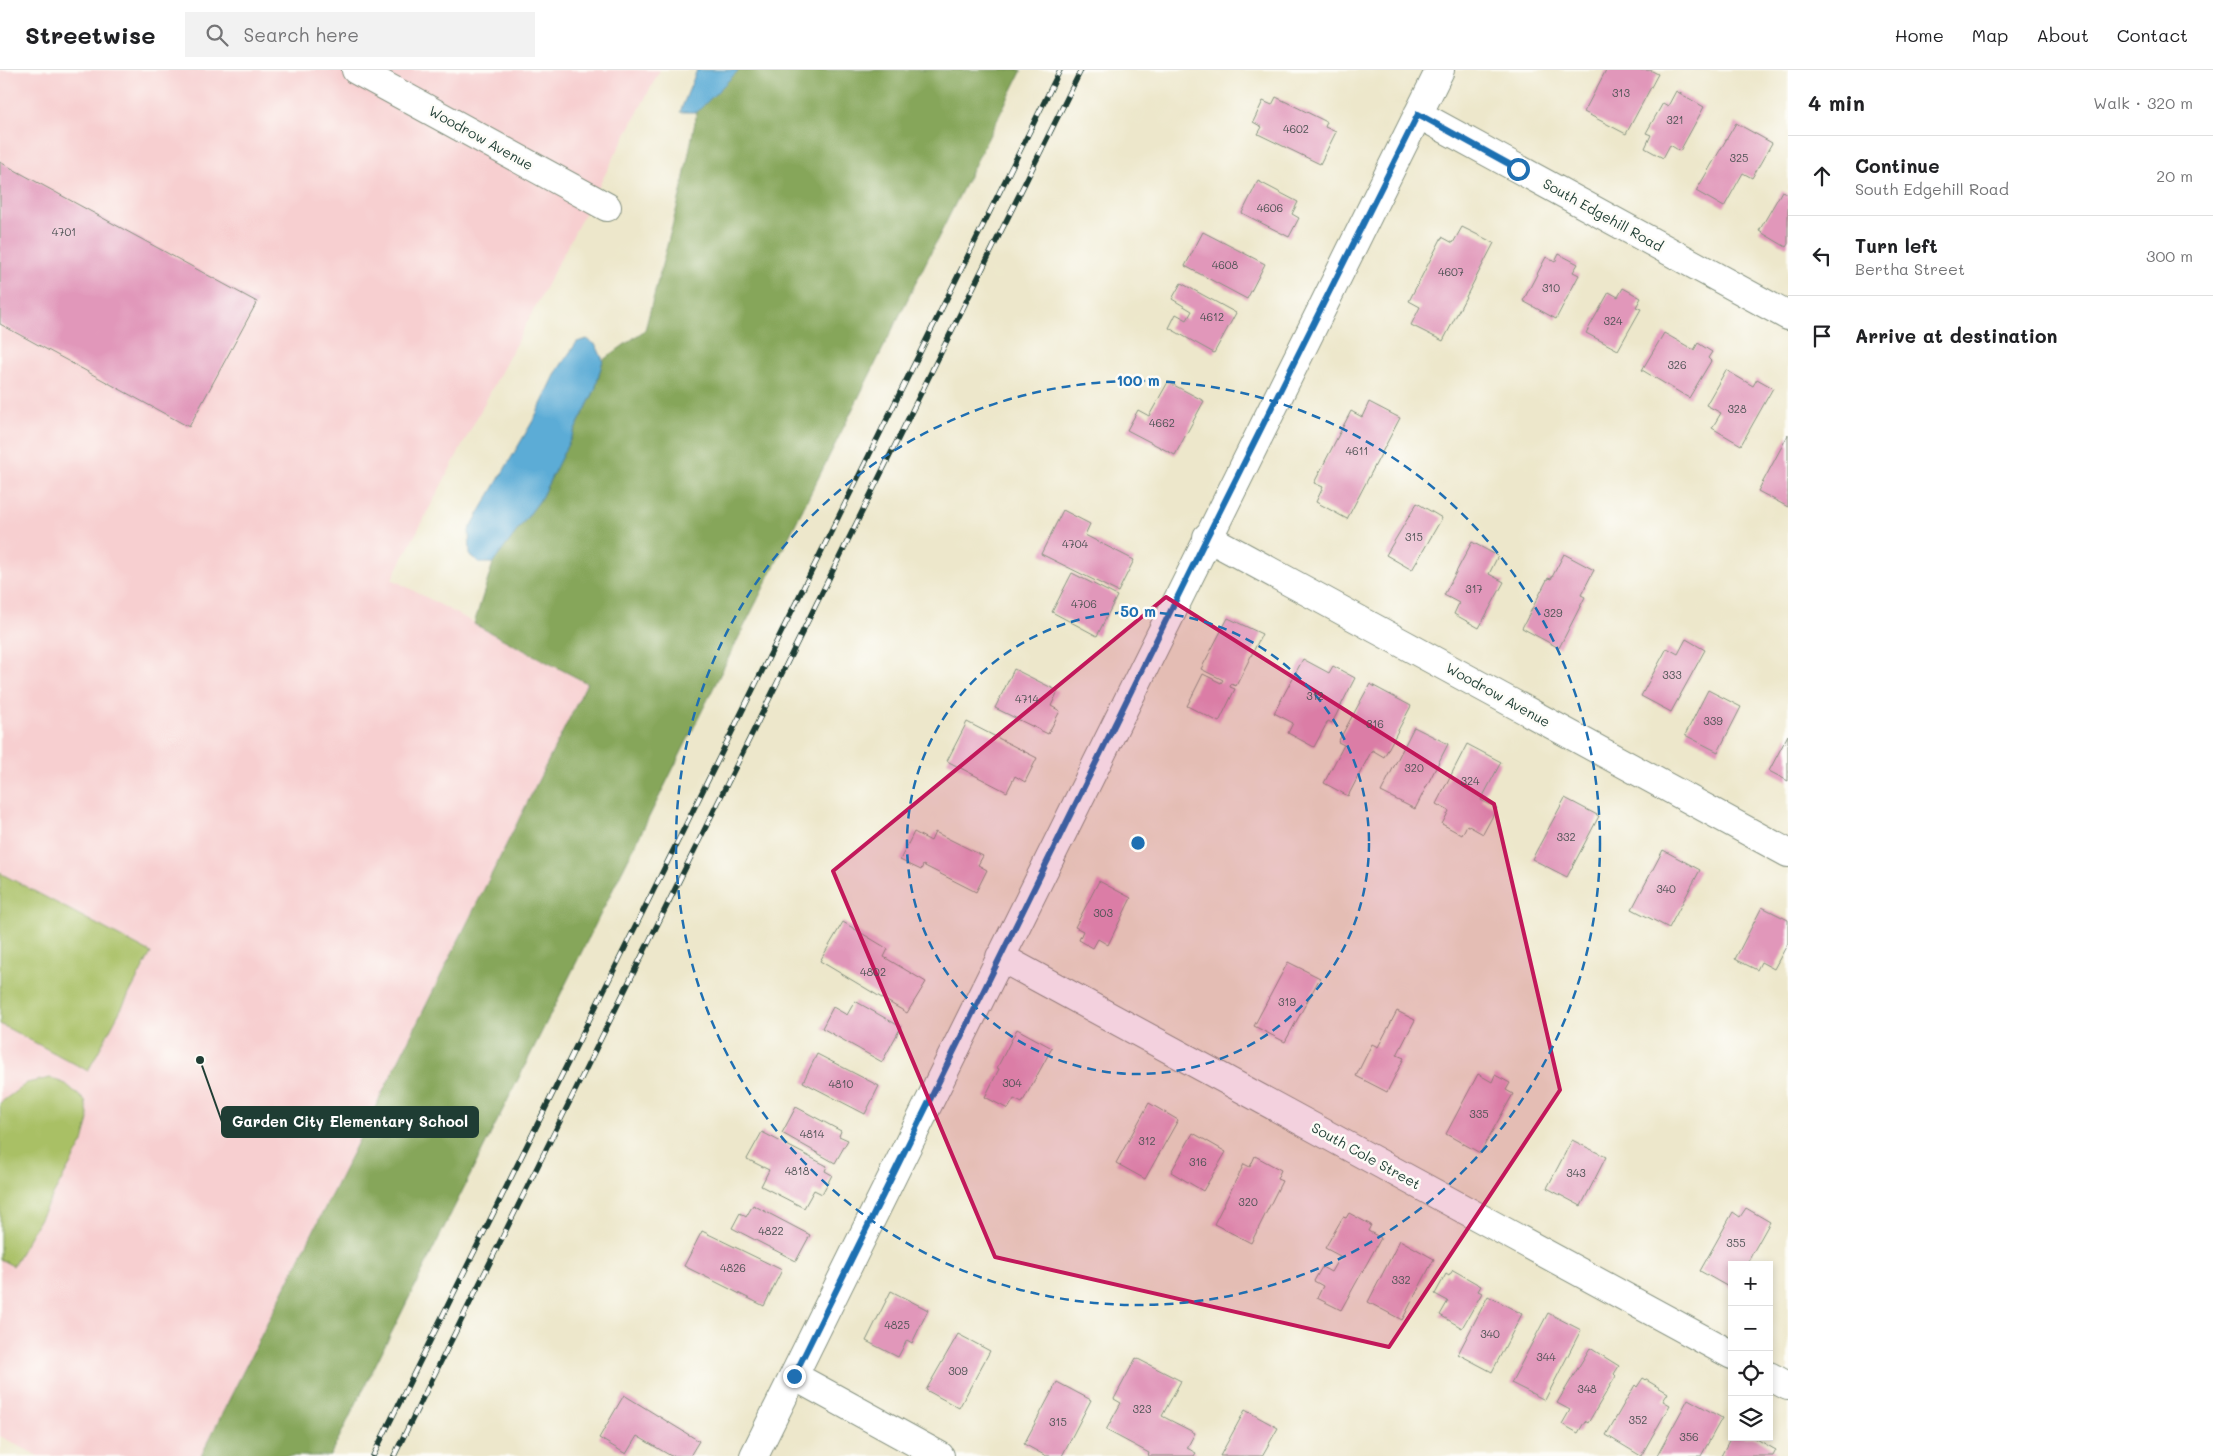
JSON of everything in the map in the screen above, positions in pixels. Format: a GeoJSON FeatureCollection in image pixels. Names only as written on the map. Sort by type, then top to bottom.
{"type":"FeatureCollection","features":[{"type":"Feature","properties":{"kind":"street","name":"Woodrow Avenue"},"geometry":{"type":"LineString","coordinates":[[356,70],[607,207]]}},
{"type":"Feature","properties":{"kind":"street"},"geometry":{"type":"LineString","coordinates":[[754,1456],[1207,537],[1440,70]]}},
{"type":"Feature","properties":{"kind":"street","name":"South Edgehill Road"},"geometry":{"type":"LineString","coordinates":[[1418,114],[1788,316]]}},
{"type":"Feature","properties":{"kind":"street","name":"Woodrow Avenue"},"geometry":{"type":"LineString","coordinates":[[1207,537],[1788,853]]}},
{"type":"Feature","properties":{"kind":"street","name":"South Cole Street"},"geometry":{"type":"LineString","coordinates":[[1000,957],[1728,1353]]}},
{"type":"Feature","properties":{"kind":"street"},"geometry":{"type":"LineString","coordinates":[[794,1376],[940,1456]]}},
{"type":"Feature","properties":{"kind":"street"},"geometry":{"type":"LineString","coordinates":[[1773,1378],[1788,1386]]}},
{"type":"Feature","properties":{"kind":"highlighted area"},"geometry":{"type":"Polygon","coordinates":[[[1166,597],[1494,804],[1560,1090],[1389,1347],[995,1257],[833,871],[1166,597]]]}},
{"type":"Feature","properties":{"kind":"shaded area"},"geometry":{"type":"Polygon","coordinates":[[[0,70],[660,70],[392,579],[587,683],[201,1456],[38,1456],[0,1436],[0,70]]]}},
{"type":"Feature","properties":{"kind":"green space"},"geometry":{"type":"Polygon","coordinates":[[[739,70],[1022,70],[330,1456],[201,1456],[587,683],[474,624],[493,563],[540,500],[595,390],[603,360],[645,330],[681,192],[697,112],[739,70]]]}},
{"type":"Feature","properties":{"kind":"green space"},"geometry":{"type":"Polygon","coordinates":[[[0,873],[151,953],[88,1071],[0,1024],[0,873]]]}},
{"type":"Feature","properties":{"kind":"green space"},"geometry":{"type":"Polygon","coordinates":[[[50,1078],[66,1084],[85,1101],[89,1119],[83,1142],[13,1266],[0,1259],[0,1103],[27,1083],[50,1078]]]}},
{"type":"Feature","properties":{"kind":"water"},"geometry":{"type":"Polygon","coordinates":[[[697,70],[739,70],[697,112],[680,112],[697,70]]]}},
{"type":"Feature","properties":{"kind":"water"},"geometry":{"type":"Polygon","coordinates":[[[587,339],[596,345],[603,360],[595,390],[540,500],[493,563],[480,563],[470,555],[469,530],[534,419],[557,371],[577,342],[587,339]]]}},
{"type":"Feature","properties":{"kind":"building"},"geometry":{"type":"Polygon","coordinates":[[[1606,70],[1650,70],[1658,74],[1626,134],[1584,112],[1606,70]]]}},
{"type":"Feature","properties":{"kind":"building"},"geometry":{"type":"Polygon","coordinates":[[[1676,91],[1704,107],[1680,151],[1670,145],[1663,158],[1645,148],[1651,135],[1646,133],[1663,103],[1668,106],[1676,91]]]}},
{"type":"Feature","properties":{"kind":"building"},"geometry":{"type":"Polygon","coordinates":[[[1276,97],[1327,122],[1325,127],[1336,132],[1320,164],[1258,134],[1262,127],[1253,122],[1263,101],[1272,105],[1276,97]]]}},
{"type":"Feature","properties":{"kind":"building"},"geometry":{"type":"Polygon","coordinates":[[[1736,123],[1772,143],[1752,178],[1743,173],[1724,207],[1696,191],[1736,123]]]}},
{"type":"Feature","properties":{"kind":"building"},"geometry":{"type":"Polygon","coordinates":[[[0,162],[257,302],[189,427],[0,324],[0,162]]]}},
{"type":"Feature","properties":{"kind":"building"},"geometry":{"type":"Polygon","coordinates":[[[1258,181],[1298,202],[1292,214],[1299,218],[1289,237],[1242,213],[1258,181]]]}},
{"type":"Feature","properties":{"kind":"building"},"geometry":{"type":"Polygon","coordinates":[[[1782,191],[1788,194],[1788,244],[1786,247],[1759,231],[1782,191]]]}},
{"type":"Feature","properties":{"kind":"building"},"geometry":{"type":"Polygon","coordinates":[[[1462,227],[1494,243],[1443,341],[1411,325],[1420,307],[1409,301],[1442,237],[1453,243],[1462,227]]]}},
{"type":"Feature","properties":{"kind":"building"},"geometry":{"type":"Polygon","coordinates":[[[1203,232],[1265,264],[1247,299],[1185,266],[1203,232]]]}},
{"type":"Feature","properties":{"kind":"building"},"geometry":{"type":"Polygon","coordinates":[[[1559,254],[1578,264],[1573,272],[1579,275],[1556,319],[1523,301],[1546,257],[1555,262],[1559,254]]]}},
{"type":"Feature","properties":{"kind":"building"},"geometry":{"type":"Polygon","coordinates":[[[1181,283],[1236,313],[1214,353],[1169,328],[1176,314],[1187,320],[1192,311],[1172,299],[1181,283]]]}},
{"type":"Feature","properties":{"kind":"building"},"geometry":{"type":"Polygon","coordinates":[[[1623,288],[1641,298],[1636,307],[1641,309],[1618,350],[1586,333],[1609,292],[1618,297],[1623,288]]]}},
{"type":"Feature","properties":{"kind":"building"},"geometry":{"type":"Polygon","coordinates":[[[1664,333],[1694,350],[1698,343],[1712,352],[1708,358],[1711,361],[1689,398],[1642,370],[1664,333]]]}},
{"type":"Feature","properties":{"kind":"building"},"geometry":{"type":"Polygon","coordinates":[[[1726,370],[1753,386],[1757,379],[1773,388],[1741,445],[1712,428],[1721,413],[1706,405],[1726,370]]]}},
{"type":"Feature","properties":{"kind":"building"},"geometry":{"type":"Polygon","coordinates":[[[1168,382],[1204,401],[1175,455],[1127,430],[1138,410],[1149,416],[1168,382]]]}},
{"type":"Feature","properties":{"kind":"building"},"geometry":{"type":"Polygon","coordinates":[[[1369,402],[1400,418],[1347,519],[1316,502],[1323,487],[1314,483],[1351,411],[1362,417],[1369,402]]]}},
{"type":"Feature","properties":{"kind":"building"},"geometry":{"type":"Polygon","coordinates":[[[1788,435],[1788,507],[1758,491],[1788,435]]]}},
{"type":"Feature","properties":{"kind":"building"},"geometry":{"type":"Polygon","coordinates":[[[1417,503],[1442,518],[1412,570],[1386,555],[1417,503]]]}},
{"type":"Feature","properties":{"kind":"building"},"geometry":{"type":"Polygon","coordinates":[[[1063,510],[1090,524],[1085,535],[1134,560],[1118,592],[1041,554],[1063,510]]]}},
{"type":"Feature","properties":{"kind":"building"},"geometry":{"type":"Polygon","coordinates":[[[1472,542],[1498,556],[1489,574],[1504,582],[1479,628],[1454,614],[1459,603],[1444,595],[1472,542]]]}},
{"type":"Feature","properties":{"kind":"building"},"geometry":{"type":"Polygon","coordinates":[[[1564,554],[1594,570],[1581,595],[1585,597],[1559,648],[1522,628],[1548,578],[1551,579],[1564,554]]]}},
{"type":"Feature","properties":{"kind":"building"},"geometry":{"type":"Polygon","coordinates":[[[1072,573],[1117,596],[1097,636],[1052,612],[1072,573]]]}},
{"type":"Feature","properties":{"kind":"building"},"geometry":{"type":"Polygon","coordinates":[[[1228,618],[1262,634],[1236,686],[1231,684],[1230,687],[1235,689],[1219,722],[1187,706],[1203,674],[1221,683],[1223,680],[1201,669],[1228,618]]]}},
{"type":"Feature","properties":{"kind":"building"},"geometry":{"type":"Polygon","coordinates":[[[1686,639],[1705,650],[1671,712],[1641,696],[1667,648],[1678,654],[1686,639]]]}},
{"type":"Feature","properties":{"kind":"building"},"geometry":{"type":"Polygon","coordinates":[[[1303,659],[1329,673],[1333,666],[1355,678],[1332,723],[1328,721],[1314,747],[1288,733],[1293,723],[1274,713],[1303,659]]]}},
{"type":"Feature","properties":{"kind":"building"},"geometry":{"type":"Polygon","coordinates":[[[1014,669],[1058,691],[1051,706],[1060,711],[1048,734],[995,708],[1014,669]]]}},
{"type":"Feature","properties":{"kind":"building"},"geometry":{"type":"Polygon","coordinates":[[[1370,684],[1411,706],[1384,757],[1372,750],[1348,796],[1324,783],[1344,745],[1338,742],[1370,684]]]}},
{"type":"Feature","properties":{"kind":"building"},"geometry":{"type":"Polygon","coordinates":[[[1708,690],[1741,707],[1718,752],[1685,735],[1708,690]]]}},
{"type":"Feature","properties":{"kind":"building"},"geometry":{"type":"Polygon","coordinates":[[[967,722],[1037,758],[1025,782],[1015,776],[1007,792],[947,761],[967,722]]]}},
{"type":"Feature","properties":{"kind":"building"},"geometry":{"type":"Polygon","coordinates":[[[1414,727],[1448,744],[1415,809],[1381,792],[1414,727]]]}},
{"type":"Feature","properties":{"kind":"building"},"geometry":{"type":"Polygon","coordinates":[[[1788,735],[1788,781],[1769,771],[1788,735]]]}},
{"type":"Feature","properties":{"kind":"building"},"geometry":{"type":"Polygon","coordinates":[[[1467,744],[1501,762],[1481,800],[1497,808],[1483,834],[1467,825],[1462,835],[1442,824],[1449,811],[1436,804],[1467,744]]]}},
{"type":"Feature","properties":{"kind":"building"},"geometry":{"type":"Polygon","coordinates":[[[1565,798],[1599,816],[1567,877],[1532,859],[1565,798]]]}},
{"type":"Feature","properties":{"kind":"building"},"geometry":{"type":"Polygon","coordinates":[[[914,832],[931,841],[935,832],[983,856],[978,865],[987,870],[976,892],[923,865],[921,870],[900,860],[914,832]]]}},
{"type":"Feature","properties":{"kind":"building"},"geometry":{"type":"Polygon","coordinates":[[[1663,850],[1700,870],[1669,928],[1632,909],[1663,850]]]}},
{"type":"Feature","properties":{"kind":"building"},"geometry":{"type":"Polygon","coordinates":[[[1099,881],[1131,898],[1108,945],[1098,939],[1093,948],[1079,940],[1083,931],[1075,927],[1099,881]]]}},
{"type":"Feature","properties":{"kind":"building"},"geometry":{"type":"Polygon","coordinates":[[[1762,907],[1788,920],[1788,943],[1774,969],[1761,962],[1757,970],[1735,959],[1762,907]]]}},
{"type":"Feature","properties":{"kind":"building"},"geometry":{"type":"Polygon","coordinates":[[[843,922],[888,949],[884,957],[926,982],[907,1013],[820,961],[843,922]]]}},
{"type":"Feature","properties":{"kind":"building"},"geometry":{"type":"Polygon","coordinates":[[[1288,962],[1320,978],[1285,1042],[1254,1026],[1288,962]]]}},
{"type":"Feature","properties":{"kind":"building"},"geometry":{"type":"Polygon","coordinates":[[[855,1001],[901,1027],[882,1062],[822,1028],[833,1007],[847,1015],[855,1001]]]}},
{"type":"Feature","properties":{"kind":"building"},"geometry":{"type":"Polygon","coordinates":[[[1397,1011],[1415,1020],[1397,1055],[1404,1058],[1387,1092],[1356,1076],[1372,1044],[1378,1047],[1397,1011]]]}},
{"type":"Feature","properties":{"kind":"building"},"geometry":{"type":"Polygon","coordinates":[[[1017,1029],[1052,1048],[1022,1103],[1014,1099],[1008,1109],[985,1097],[1017,1029]]]}},
{"type":"Feature","properties":{"kind":"building"},"geometry":{"type":"Polygon","coordinates":[[[817,1054],[879,1086],[865,1114],[803,1082],[817,1054]]]}},
{"type":"Feature","properties":{"kind":"building"},"geometry":{"type":"Polygon","coordinates":[[[1478,1074],[1492,1082],[1495,1075],[1510,1083],[1506,1090],[1513,1094],[1480,1153],[1446,1134],[1478,1074]]]}},
{"type":"Feature","properties":{"kind":"building"},"geometry":{"type":"Polygon","coordinates":[[[1149,1103],[1178,1120],[1145,1179],[1116,1163],[1149,1103]]]}},
{"type":"Feature","properties":{"kind":"building"},"geometry":{"type":"Polygon","coordinates":[[[796,1107],[841,1131],[839,1136],[848,1140],[835,1163],[782,1133],[796,1107]]]}},
{"type":"Feature","properties":{"kind":"building"},"geometry":{"type":"Polygon","coordinates":[[[762,1132],[827,1166],[825,1171],[832,1175],[822,1194],[814,1190],[804,1208],[761,1186],[769,1170],[747,1159],[762,1132]]]}},
{"type":"Feature","properties":{"kind":"building"},"geometry":{"type":"Polygon","coordinates":[[[1193,1133],[1226,1152],[1203,1191],[1171,1172],[1193,1133]]]}},
{"type":"Feature","properties":{"kind":"building"},"geometry":{"type":"Polygon","coordinates":[[[1572,1140],[1606,1157],[1581,1206],[1547,1188],[1572,1140]]]}},
{"type":"Feature","properties":{"kind":"building"},"geometry":{"type":"Polygon","coordinates":[[[1255,1156],[1281,1170],[1277,1179],[1282,1181],[1251,1243],[1214,1224],[1244,1164],[1250,1167],[1255,1156]]]}},
{"type":"Feature","properties":{"kind":"building"},"geometry":{"type":"Polygon","coordinates":[[[753,1205],[810,1235],[796,1261],[732,1228],[740,1213],[746,1217],[753,1205]]]}},
{"type":"Feature","properties":{"kind":"building"},"geometry":{"type":"Polygon","coordinates":[[[1746,1208],[1770,1222],[1748,1261],[1728,1261],[1728,1287],[1700,1271],[1733,1212],[1740,1217],[1746,1208]]]}},
{"type":"Feature","properties":{"kind":"building"},"geometry":{"type":"Polygon","coordinates":[[[1349,1213],[1371,1225],[1368,1231],[1381,1238],[1341,1310],[1317,1298],[1323,1286],[1314,1281],[1322,1267],[1331,1272],[1340,1256],[1325,1248],[1343,1217],[1346,1218],[1349,1213]]]}},
{"type":"Feature","properties":{"kind":"building"},"geometry":{"type":"Polygon","coordinates":[[[702,1231],[782,1270],[764,1306],[684,1266],[702,1231]]]}},
{"type":"Feature","properties":{"kind":"building"},"geometry":{"type":"Polygon","coordinates":[[[1400,1240],[1434,1259],[1402,1320],[1368,1302],[1400,1240]]]}},
{"type":"Feature","properties":{"kind":"building"},"geometry":{"type":"Polygon","coordinates":[[[1453,1270],[1481,1286],[1478,1291],[1482,1293],[1462,1328],[1440,1315],[1448,1301],[1435,1294],[1446,1274],[1449,1276],[1453,1270]]]}},
{"type":"Feature","properties":{"kind":"building"},"geometry":{"type":"Polygon","coordinates":[[[891,1291],[928,1310],[912,1343],[907,1340],[898,1357],[866,1341],[891,1291]]]}},
{"type":"Feature","properties":{"kind":"building"},"geometry":{"type":"Polygon","coordinates":[[[1488,1296],[1522,1314],[1492,1372],[1458,1354],[1488,1296]]]}},
{"type":"Feature","properties":{"kind":"building"},"geometry":{"type":"Polygon","coordinates":[[[1548,1313],[1581,1330],[1545,1400],[1511,1383],[1548,1313]]]}},
{"type":"Feature","properties":{"kind":"building"},"geometry":{"type":"Polygon","coordinates":[[[958,1334],[990,1351],[959,1408],[926,1390],[958,1334]]]}},
{"type":"Feature","properties":{"kind":"building"},"geometry":{"type":"Polygon","coordinates":[[[1590,1348],[1619,1366],[1614,1374],[1616,1376],[1588,1423],[1585,1421],[1578,1433],[1562,1424],[1570,1410],[1557,1403],[1590,1348]]]}},
{"type":"Feature","properties":{"kind":"building"},"geometry":{"type":"Polygon","coordinates":[[[1136,1358],[1181,1381],[1162,1416],[1195,1433],[1187,1448],[1196,1453],[1194,1456],[1148,1456],[1149,1453],[1106,1430],[1121,1403],[1114,1399],[1136,1358]]]}},
{"type":"Feature","properties":{"kind":"building"},"geometry":{"type":"Polygon","coordinates":[[[1643,1378],[1668,1393],[1663,1401],[1670,1405],[1641,1456],[1606,1435],[1635,1385],[1637,1387],[1643,1378]]]}},
{"type":"Feature","properties":{"kind":"building"},"geometry":{"type":"Polygon","coordinates":[[[1057,1382],[1091,1400],[1062,1456],[1046,1456],[1024,1444],[1057,1382]]]}},
{"type":"Feature","properties":{"kind":"building"},"geometry":{"type":"Polygon","coordinates":[[[624,1395],[699,1441],[690,1456],[671,1456],[637,1436],[626,1454],[599,1438],[624,1395]]]}},
{"type":"Feature","properties":{"kind":"building"},"geometry":{"type":"Polygon","coordinates":[[[1688,1399],[1722,1418],[1701,1456],[1657,1456],[1688,1399]]]}},
{"type":"Feature","properties":{"kind":"building"},"geometry":{"type":"Polygon","coordinates":[[[1245,1410],[1278,1428],[1262,1456],[1220,1456],[1245,1410]]]}},
{"type":"Feature","properties":{"kind":"building"},"geometry":{"type":"Polygon","coordinates":[[[1729,1441],[1760,1441],[1776,1450],[1773,1456],[1721,1456],[1729,1441]]]}},
{"type":"Feature","properties":{"kind":"railway"},"geometry":{"type":"LineString","coordinates":[[373,1456],[1060,70]]}},
{"type":"Feature","properties":{"kind":"railway"},"geometry":{"type":"LineString","coordinates":[[394,1456],[1081,70]]}},
{"type":"Feature","properties":{"kind":"place","name":"Garden City Elementary School"},"geometry":{"type":"Point","coordinates":[200,1060]}},
{"type":"Feature","properties":{"kind":"route"},"geometry":{"type":"LineString","coordinates":[[794,1376],[1207,537],[1418,114],[1518,169]]}}]}
